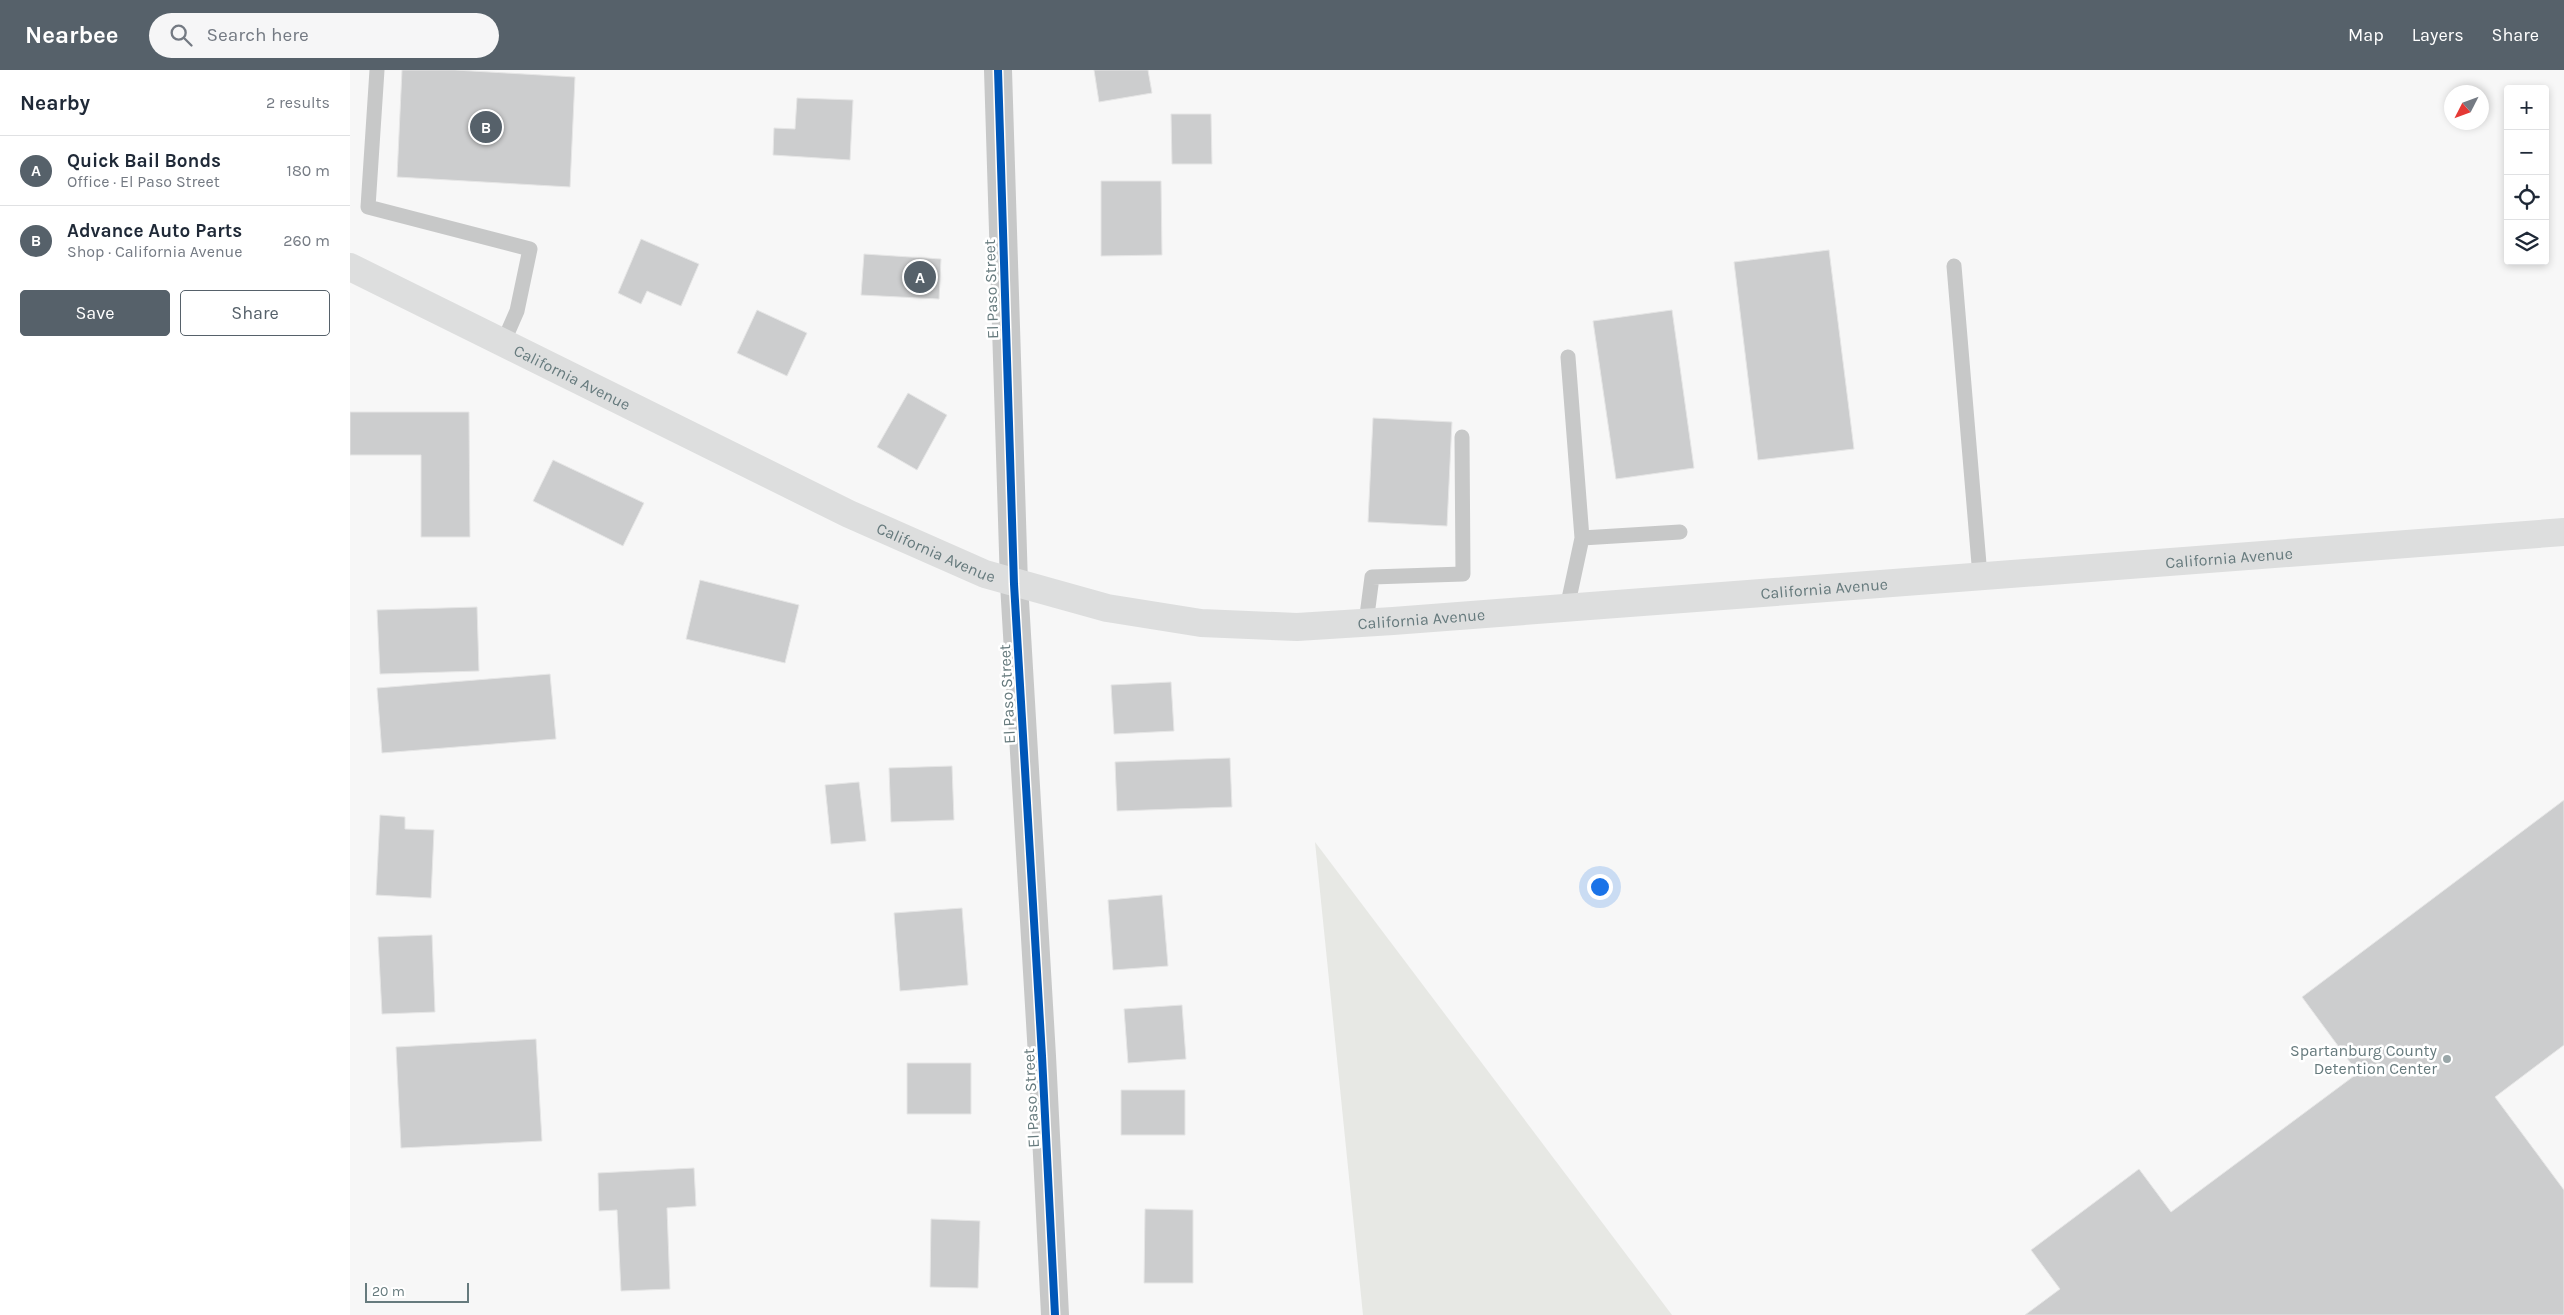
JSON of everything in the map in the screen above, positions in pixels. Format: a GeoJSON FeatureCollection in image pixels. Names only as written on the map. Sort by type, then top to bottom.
{"type":"FeatureCollection","features":[{"type":"Feature","properties":{"kind":"main road","name":"California Avenue"},"geometry":{"type":"LineString","coordinates":[[350,267],[849,514],[985,574],[1014,584],[1107,608],[1201,623],[1297,627],[1366,623],[2564,532]]}},
{"type":"Feature","properties":{"kind":"street","name":"El Paso Street"},"geometry":{"type":"LineString","coordinates":[[998,70],[1014,584],[1042,1047],[1055,1315]]}},
{"type":"Feature","properties":{"kind":"lane"},"geometry":{"type":"LineString","coordinates":[[377,70],[368,207],[530,249],[517,311],[503,343]]}},
{"type":"Feature","properties":{"kind":"lane"},"geometry":{"type":"LineString","coordinates":[[1954,266],[1980,576]]}},
{"type":"Feature","properties":{"kind":"lane"},"geometry":{"type":"LineString","coordinates":[[1567,608],[1582,538],[1568,357]]}},
{"type":"Feature","properties":{"kind":"lane"},"geometry":{"type":"LineString","coordinates":[[1366,623],[1372,577],[1463,574],[1462,438]]}},
{"type":"Feature","properties":{"kind":"lane"},"geometry":{"type":"LineString","coordinates":[[1582,538],[1680,532]]}},
{"type":"Feature","properties":{"kind":"shaded area"},"geometry":{"type":"Polygon","coordinates":[[[1315,842],[1672,1315],[1363,1315],[1315,842]]]}},
{"type":"Feature","properties":{"kind":"building"},"geometry":{"type":"Polygon","coordinates":[[[402,70],[455,70],[575,77],[570,187],[397,177],[402,70]]]}},
{"type":"Feature","properties":{"kind":"building"},"geometry":{"type":"Polygon","coordinates":[[[1094,70],[1148,70],[1152,93],[1099,102],[1094,70]]]}},
{"type":"Feature","properties":{"kind":"building"},"geometry":{"type":"Polygon","coordinates":[[[797,98],[853,100],[850,160],[773,155],[774,128],[795,129],[797,98]]]}},
{"type":"Feature","properties":{"kind":"building"},"geometry":{"type":"Polygon","coordinates":[[[1171,114],[1211,114],[1212,164],[1172,164],[1171,114]]]}},
{"type":"Feature","properties":{"kind":"building"},"geometry":{"type":"Polygon","coordinates":[[[1101,181],[1161,181],[1162,255],[1101,256],[1101,181]]]}},
{"type":"Feature","properties":{"kind":"building"},"geometry":{"type":"Polygon","coordinates":[[[641,239],[699,264],[681,306],[647,291],[641,304],[618,293],[641,239]]]}},
{"type":"Feature","properties":{"kind":"building"},"geometry":{"type":"Polygon","coordinates":[[[1829,250],[1854,449],[1758,460],[1734,262],[1829,250]]]}},
{"type":"Feature","properties":{"kind":"building"},"geometry":{"type":"Polygon","coordinates":[[[864,254],[941,259],[939,299],[861,295],[864,254]]]}},
{"type":"Feature","properties":{"kind":"building"},"geometry":{"type":"Polygon","coordinates":[[[757,310],[807,333],[787,376],[737,353],[757,310]]]}},
{"type":"Feature","properties":{"kind":"building"},"geometry":{"type":"Polygon","coordinates":[[[1672,310],[1694,468],[1616,479],[1593,321],[1672,310]]]}},
{"type":"Feature","properties":{"kind":"building"},"geometry":{"type":"Polygon","coordinates":[[[908,393],[947,415],[917,470],[877,447],[908,393]]]}},
{"type":"Feature","properties":{"kind":"building"},"geometry":{"type":"Polygon","coordinates":[[[350,412],[469,412],[470,537],[421,537],[421,455],[350,455],[350,412]]]}},
{"type":"Feature","properties":{"kind":"building"},"geometry":{"type":"Polygon","coordinates":[[[1373,418],[1452,422],[1447,526],[1368,522],[1373,418]]]}},
{"type":"Feature","properties":{"kind":"building"},"geometry":{"type":"Polygon","coordinates":[[[553,460],[644,503],[623,546],[533,501],[553,460]]]}},
{"type":"Feature","properties":{"kind":"building"},"geometry":{"type":"Polygon","coordinates":[[[700,580],[799,605],[785,663],[686,639],[700,580]]]}},
{"type":"Feature","properties":{"kind":"building"},"geometry":{"type":"Polygon","coordinates":[[[477,607],[479,671],[380,674],[377,610],[477,607]]]}},
{"type":"Feature","properties":{"kind":"building"},"geometry":{"type":"Polygon","coordinates":[[[550,674],[556,739],[382,753],[377,688],[550,674]]]}},
{"type":"Feature","properties":{"kind":"building"},"geometry":{"type":"Polygon","coordinates":[[[1171,682],[1174,731],[1114,734],[1111,685],[1171,682]]]}},
{"type":"Feature","properties":{"kind":"building"},"geometry":{"type":"Polygon","coordinates":[[[1230,758],[1232,807],[1117,811],[1115,762],[1230,758]]]}},
{"type":"Feature","properties":{"kind":"building"},"geometry":{"type":"Polygon","coordinates":[[[952,766],[954,820],[891,822],[889,768],[952,766]]]}},
{"type":"Feature","properties":{"kind":"building"},"geometry":{"type":"Polygon","coordinates":[[[859,782],[866,841],[831,844],[825,785],[859,782]]]}},
{"type":"Feature","properties":{"kind":"building","name":"Spartanburg County Detention Center"},"geometry":{"type":"Polygon","coordinates":[[[2564,800],[2564,1045],[2495,1097],[2564,1190],[2564,1315],[2025,1315],[2060,1289],[2031,1250],[2139,1169],[2171,1212],[2358,1073],[2302,997],[2564,800]]]}},
{"type":"Feature","properties":{"kind":"building"},"geometry":{"type":"Polygon","coordinates":[[[380,815],[405,817],[405,829],[434,830],[431,898],[376,895],[380,815]]]}},
{"type":"Feature","properties":{"kind":"building"},"geometry":{"type":"Polygon","coordinates":[[[1162,895],[1168,966],[1113,970],[1108,900],[1162,895]]]}},
{"type":"Feature","properties":{"kind":"building"},"geometry":{"type":"Polygon","coordinates":[[[962,908],[968,985],[900,991],[894,913],[962,908]]]}},
{"type":"Feature","properties":{"kind":"building"},"geometry":{"type":"Polygon","coordinates":[[[432,935],[435,1012],[382,1014],[378,937],[432,935]]]}},
{"type":"Feature","properties":{"kind":"building"},"geometry":{"type":"Polygon","coordinates":[[[1182,1005],[1186,1059],[1128,1063],[1124,1009],[1182,1005]]]}},
{"type":"Feature","properties":{"kind":"building"},"geometry":{"type":"Polygon","coordinates":[[[536,1039],[542,1141],[401,1148],[396,1047],[536,1039]]]}},
{"type":"Feature","properties":{"kind":"building"},"geometry":{"type":"Polygon","coordinates":[[[907,1063],[971,1063],[971,1114],[907,1114],[907,1063]]]}},
{"type":"Feature","properties":{"kind":"building"},"geometry":{"type":"Polygon","coordinates":[[[1121,1090],[1185,1090],[1185,1135],[1121,1135],[1121,1090]]]}},
{"type":"Feature","properties":{"kind":"building"},"geometry":{"type":"Polygon","coordinates":[[[694,1168],[696,1206],[667,1208],[670,1289],[621,1291],[617,1210],[599,1211],[598,1173],[694,1168]]]}},
{"type":"Feature","properties":{"kind":"building"},"geometry":{"type":"Polygon","coordinates":[[[1145,1209],[1193,1210],[1193,1283],[1144,1283],[1145,1209]]]}},
{"type":"Feature","properties":{"kind":"building"},"geometry":{"type":"Polygon","coordinates":[[[931,1219],[980,1221],[978,1288],[930,1287],[931,1219]]]}},
{"type":"Feature","properties":{"kind":"cycle path"},"geometry":{"type":"LineString","coordinates":[[998,70],[1014,584],[1042,1056],[1055,1315]]}},
{"type":"Feature","properties":{"kind":"place","name":"Advance Auto Parts"},"geometry":{"type":"Point","coordinates":[486,127]}},
{"type":"Feature","properties":{"kind":"place","name":"Quick Bail Bonds"},"geometry":{"type":"Point","coordinates":[920,277]}},
{"type":"Feature","properties":{"kind":"place","name":"Spartanburg County Detention Center"},"geometry":{"type":"Point","coordinates":[2447,1059]}}]}
